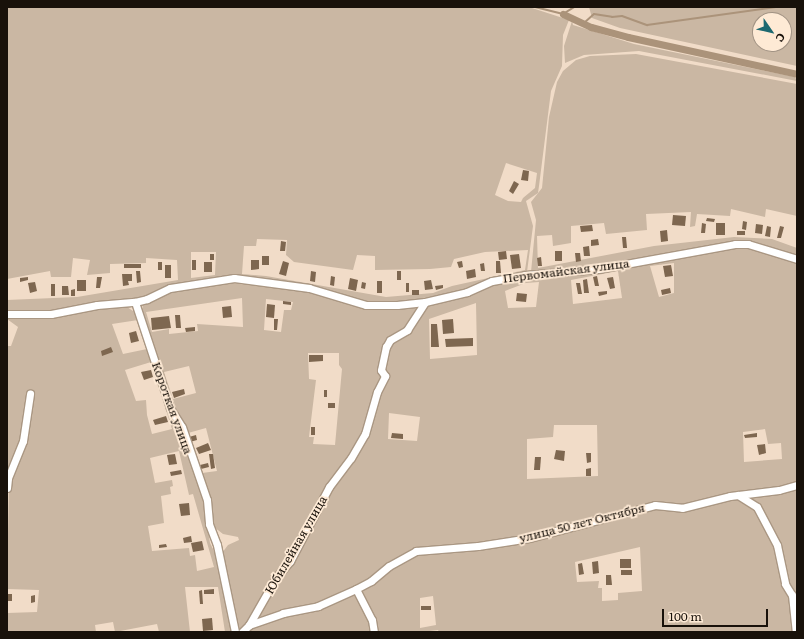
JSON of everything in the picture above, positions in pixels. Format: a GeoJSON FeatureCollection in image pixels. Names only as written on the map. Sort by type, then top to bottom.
{"type":"FeatureCollection","features":[{"type":"Feature","properties":{"kind":"street","name":"Первомайская улица"},"geometry":{"type":"LineString","coordinates":[[7,314],[51,314],[97,305],[135,302],[147,299],[170,288],[234,278],[309,288],[366,305],[425,302],[467,292],[492,281],[558,270],[598,269],[735,244],[748,244],[797,259]]}},
{"type":"Feature","properties":{"kind":"street","name":"Короткая улица"},"geometry":{"type":"LineString","coordinates":[[135,302],[170,408],[182,427],[207,500],[209,524],[217,545],[235,632]]}},
{"type":"Feature","properties":{"kind":"street","name":"Юбилейная улица"},"geometry":{"type":"LineString","coordinates":[[248,625],[277,576],[290,561],[329,487],[351,458],[365,434],[377,392],[385,376],[381,370],[386,346],[390,340],[407,330],[425,302]]}},
{"type":"Feature","properties":{"kind":"street"},"geometry":{"type":"LineString","coordinates":[[7,488],[8,478],[23,441],[30,394]]}},
{"type":"Feature","properties":{"kind":"street","name":"улица 50 лет Октября"},"geometry":{"type":"LineString","coordinates":[[248,625],[283,613],[318,606],[356,589],[416,551],[478,546],[529,538],[648,507],[682,508],[738,495],[779,490],[797,485]]}},
{"type":"Feature","properties":{"kind":"street"},"geometry":{"type":"LineString","coordinates":[[738,495],[757,506],[777,545],[785,584],[792,596],[796,632]]}},
{"type":"Feature","properties":{"kind":"street"},"geometry":{"type":"LineString","coordinates":[[356,589],[372,620],[374,632]]}},
{"type":"Feature","properties":{"kind":"street"},"geometry":{"type":"LineString","coordinates":[[242,632],[248,625]]}},
{"type":"Feature","properties":{"kind":"shaded area"},"geometry":{"type":"Polygon","coordinates":[[[7,7],[529,7],[569,20],[563,35],[562,66],[551,91],[538,193],[526,201],[533,226],[527,272],[466,290],[396,303],[366,303],[235,277],[206,281],[146,298],[49,312],[7,311],[7,300],[77,297],[178,280],[177,260],[146,258],[146,263],[110,264],[110,273],[87,275],[90,260],[73,258],[71,277],[51,277],[50,271],[7,279],[7,7]],[[506,163],[495,195],[508,201],[521,202],[523,198],[535,188],[537,173],[506,163]],[[257,239],[256,246],[244,246],[242,274],[266,276],[386,297],[433,293],[452,286],[525,270],[528,250],[485,252],[454,259],[451,267],[430,269],[375,270],[375,256],[357,255],[353,270],[294,262],[286,255],[287,240],[257,239]],[[191,252],[191,278],[215,275],[216,252],[191,252]]]}},
{"type":"Feature","properties":{"kind":"shaded area"},"geometry":{"type":"Polygon","coordinates":[[[589,7],[797,7],[797,66],[620,28],[592,18],[589,7]]]}},
{"type":"Feature","properties":{"kind":"shaded area"},"geometry":{"type":"Polygon","coordinates":[[[572,21],[573,25],[634,44],[795,77],[797,81],[639,51],[584,55],[565,63],[564,46],[572,21]]]}},
{"type":"Feature","properties":{"kind":"shaded area"},"geometry":{"type":"Polygon","coordinates":[[[636,54],[797,84],[797,216],[766,209],[765,217],[731,209],[730,216],[697,214],[695,226],[690,227],[691,212],[646,214],[647,230],[606,234],[604,223],[571,226],[571,243],[553,246],[552,235],[537,236],[538,268],[654,246],[734,237],[772,239],[797,248],[797,258],[748,243],[597,267],[531,272],[536,220],[531,202],[542,188],[549,117],[557,82],[563,71],[576,60],[590,56],[636,54]]]}},
{"type":"Feature","properties":{"kind":"shaded area"},"geometry":{"type":"Polygon","coordinates":[[[736,246],[748,246],[797,261],[797,632],[439,632],[438,630],[421,632],[236,632],[222,553],[228,545],[239,540],[238,537],[223,534],[214,527],[156,357],[142,311],[143,304],[182,288],[231,283],[319,293],[349,305],[366,308],[399,307],[500,281],[736,246]],[[674,263],[650,266],[659,297],[674,293],[674,263]],[[618,271],[571,280],[573,304],[622,298],[618,271]],[[539,282],[526,283],[505,291],[508,308],[536,307],[539,282]],[[242,298],[146,312],[152,332],[169,329],[169,334],[198,331],[197,324],[243,327],[242,298]],[[266,299],[264,330],[281,332],[284,310],[291,310],[293,302],[266,299]],[[476,303],[429,319],[430,359],[477,355],[476,303]],[[308,353],[309,379],[316,380],[309,437],[314,437],[313,444],[335,445],[342,369],[339,365],[339,353],[308,353]],[[189,366],[164,372],[173,399],[196,393],[189,366]],[[389,413],[388,439],[417,441],[420,417],[389,413]],[[554,425],[553,437],[527,439],[527,479],[598,476],[597,425],[554,425]],[[206,428],[188,433],[202,473],[217,471],[206,428]],[[765,429],[743,432],[744,462],[782,459],[781,443],[768,444],[765,429]],[[640,547],[575,562],[577,582],[599,581],[598,588],[602,588],[602,601],[618,600],[618,593],[642,591],[640,547]],[[433,596],[420,598],[420,628],[436,625],[433,596]]]}},
{"type":"Feature","properties":{"kind":"shaded area"},"geometry":{"type":"Polygon","coordinates":[[[124,305],[136,313],[203,496],[210,543],[217,557],[232,632],[225,632],[218,587],[185,587],[190,632],[159,632],[157,624],[115,632],[113,622],[95,625],[96,632],[7,632],[7,613],[37,612],[39,590],[7,589],[9,478],[23,436],[7,477],[7,346],[11,346],[18,327],[7,319],[7,316],[32,319],[124,305]],[[138,320],[112,324],[123,354],[147,349],[138,320]],[[151,362],[125,370],[136,401],[146,400],[147,415],[152,434],[172,429],[151,362]],[[179,451],[150,458],[155,483],[172,480],[173,486],[170,487],[171,494],[161,496],[164,523],[148,526],[152,551],[189,548],[190,556],[195,555],[197,571],[214,567],[193,494],[189,495],[179,451]]]}},
{"type":"Feature","properties":{"kind":"building"},"geometry":{"type":"Polygon","coordinates":[[[523,170],[529,171],[528,181],[521,180],[523,170]]]}},
{"type":"Feature","properties":{"kind":"building"},"geometry":{"type":"Polygon","coordinates":[[[514,181],[519,184],[513,194],[509,191],[514,181]]]}},
{"type":"Feature","properties":{"kind":"building"},"geometry":{"type":"Polygon","coordinates":[[[673,215],[686,216],[685,226],[672,225],[673,215]]]}},
{"type":"Feature","properties":{"kind":"building"},"geometry":{"type":"Polygon","coordinates":[[[707,218],[715,219],[714,222],[706,221],[707,218]]]}},
{"type":"Feature","properties":{"kind":"building"},"geometry":{"type":"Polygon","coordinates":[[[743,221],[747,222],[746,230],[742,229],[743,221]]]}},
{"type":"Feature","properties":{"kind":"building"},"geometry":{"type":"Polygon","coordinates":[[[702,223],[706,224],[705,233],[701,233],[702,223]]]}},
{"type":"Feature","properties":{"kind":"building"},"geometry":{"type":"Polygon","coordinates":[[[716,223],[725,223],[725,235],[716,235],[716,223]]]}},
{"type":"Feature","properties":{"kind":"building"},"geometry":{"type":"Polygon","coordinates":[[[756,224],[763,225],[762,234],[755,233],[756,224]]]}},
{"type":"Feature","properties":{"kind":"building"},"geometry":{"type":"Polygon","coordinates":[[[592,225],[593,231],[581,232],[580,226],[592,225]]]}},
{"type":"Feature","properties":{"kind":"building"},"geometry":{"type":"Polygon","coordinates":[[[767,226],[771,227],[770,237],[765,236],[767,226]]]}},
{"type":"Feature","properties":{"kind":"building"},"geometry":{"type":"Polygon","coordinates":[[[780,226],[784,227],[781,238],[777,238],[780,226]]]}},
{"type":"Feature","properties":{"kind":"building"},"geometry":{"type":"Polygon","coordinates":[[[667,230],[668,241],[661,242],[660,231],[667,230]]]}},
{"type":"Feature","properties":{"kind":"building"},"geometry":{"type":"Polygon","coordinates":[[[737,231],[745,231],[745,235],[737,235],[737,231]]]}},
{"type":"Feature","properties":{"kind":"building"},"geometry":{"type":"Polygon","coordinates":[[[622,237],[626,237],[627,248],[623,248],[622,237]]]}},
{"type":"Feature","properties":{"kind":"building"},"geometry":{"type":"Polygon","coordinates":[[[598,239],[599,245],[591,246],[591,240],[598,239]]]}},
{"type":"Feature","properties":{"kind":"building"},"geometry":{"type":"Polygon","coordinates":[[[281,241],[286,242],[285,251],[280,251],[281,241]]]}},
{"type":"Feature","properties":{"kind":"building"},"geometry":{"type":"Polygon","coordinates":[[[589,246],[590,256],[584,256],[583,247],[589,246]]]}},
{"type":"Feature","properties":{"kind":"building"},"geometry":{"type":"Polygon","coordinates":[[[506,251],[507,259],[499,260],[498,252],[506,251]]]}},
{"type":"Feature","properties":{"kind":"building"},"geometry":{"type":"Polygon","coordinates":[[[555,251],[562,251],[562,261],[555,261],[555,251]]]}},
{"type":"Feature","properties":{"kind":"building"},"geometry":{"type":"Polygon","coordinates":[[[575,253],[580,253],[581,261],[576,262],[575,253]]]}},
{"type":"Feature","properties":{"kind":"building"},"geometry":{"type":"Polygon","coordinates":[[[210,254],[214,254],[214,260],[210,260],[210,254]]]}},
{"type":"Feature","properties":{"kind":"building"},"geometry":{"type":"Polygon","coordinates":[[[519,254],[521,268],[512,269],[510,255],[519,254]]]}},
{"type":"Feature","properties":{"kind":"building"},"geometry":{"type":"Polygon","coordinates":[[[262,256],[269,256],[269,265],[262,265],[262,256]]]}},
{"type":"Feature","properties":{"kind":"building"},"geometry":{"type":"Polygon","coordinates":[[[541,257],[542,266],[538,266],[537,258],[541,257]]]}},
{"type":"Feature","properties":{"kind":"building"},"geometry":{"type":"Polygon","coordinates":[[[192,260],[196,260],[196,270],[192,270],[192,260]]]}},
{"type":"Feature","properties":{"kind":"building"},"geometry":{"type":"Polygon","coordinates":[[[251,260],[259,260],[259,269],[251,270],[251,260]]]}},
{"type":"Feature","properties":{"kind":"building"},"geometry":{"type":"Polygon","coordinates":[[[283,261],[289,263],[286,276],[279,274],[283,261]]]}},
{"type":"Feature","properties":{"kind":"building"},"geometry":{"type":"Polygon","coordinates":[[[462,261],[463,267],[459,268],[457,262],[462,261]]]}},
{"type":"Feature","properties":{"kind":"building"},"geometry":{"type":"Polygon","coordinates":[[[496,261],[500,261],[501,273],[496,273],[496,261]]]}},
{"type":"Feature","properties":{"kind":"building"},"geometry":{"type":"Polygon","coordinates":[[[158,262],[162,262],[162,270],[158,270],[158,262]]]}},
{"type":"Feature","properties":{"kind":"building"},"geometry":{"type":"Polygon","coordinates":[[[204,262],[212,262],[212,272],[204,272],[204,262]]]}},
{"type":"Feature","properties":{"kind":"building"},"geometry":{"type":"Polygon","coordinates":[[[484,263],[485,271],[481,271],[480,264],[484,263]]]}},
{"type":"Feature","properties":{"kind":"building"},"geometry":{"type":"Polygon","coordinates":[[[124,264],[141,264],[141,268],[124,268],[124,264]]]}},
{"type":"Feature","properties":{"kind":"building"},"geometry":{"type":"Polygon","coordinates":[[[165,265],[171,265],[171,278],[165,278],[165,265]]]}},
{"type":"Feature","properties":{"kind":"building"},"geometry":{"type":"Polygon","coordinates":[[[671,265],[673,276],[665,277],[663,266],[671,265]]]}},
{"type":"Feature","properties":{"kind":"building"},"geometry":{"type":"Polygon","coordinates":[[[475,269],[476,277],[467,279],[466,271],[475,269]]]}},
{"type":"Feature","properties":{"kind":"building"},"geometry":{"type":"Polygon","coordinates":[[[136,271],[140,271],[141,282],[137,283],[136,271]]]}},
{"type":"Feature","properties":{"kind":"building"},"geometry":{"type":"Polygon","coordinates":[[[311,271],[316,272],[315,282],[310,281],[311,271]]]}},
{"type":"Feature","properties":{"kind":"building"},"geometry":{"type":"Polygon","coordinates":[[[397,271],[401,271],[401,280],[397,280],[397,271]]]}},
{"type":"Feature","properties":{"kind":"building"},"geometry":{"type":"Polygon","coordinates":[[[122,274],[132,274],[132,281],[128,281],[129,285],[123,286],[122,274]]]}},
{"type":"Feature","properties":{"kind":"building"},"geometry":{"type":"Polygon","coordinates":[[[331,276],[335,277],[334,286],[330,285],[331,276]]]}},
{"type":"Feature","properties":{"kind":"building"},"geometry":{"type":"Polygon","coordinates":[[[597,276],[599,286],[595,286],[593,277],[597,276]]]}},
{"type":"Feature","properties":{"kind":"building"},"geometry":{"type":"Polygon","coordinates":[[[28,277],[28,280],[20,282],[20,278],[28,277]]]}},
{"type":"Feature","properties":{"kind":"building"},"geometry":{"type":"Polygon","coordinates":[[[97,277],[102,277],[100,288],[96,288],[97,277]]]}},
{"type":"Feature","properties":{"kind":"building"},"geometry":{"type":"Polygon","coordinates":[[[613,277],[615,288],[610,289],[607,278],[613,277]]]}},
{"type":"Feature","properties":{"kind":"building"},"geometry":{"type":"Polygon","coordinates":[[[350,278],[358,280],[356,291],[348,289],[350,278]]]}},
{"type":"Feature","properties":{"kind":"building"},"geometry":{"type":"Polygon","coordinates":[[[587,279],[589,293],[584,293],[583,280],[587,279]]]}},
{"type":"Feature","properties":{"kind":"building"},"geometry":{"type":"Polygon","coordinates":[[[77,280],[86,280],[86,291],[77,291],[77,280]]]}},
{"type":"Feature","properties":{"kind":"building"},"geometry":{"type":"Polygon","coordinates":[[[431,280],[433,289],[425,290],[424,281],[431,280]]]}},
{"type":"Feature","properties":{"kind":"building"},"geometry":{"type":"Polygon","coordinates":[[[377,281],[382,281],[382,293],[377,293],[377,281]]]}},
{"type":"Feature","properties":{"kind":"building"},"geometry":{"type":"Polygon","coordinates":[[[35,282],[37,291],[30,293],[28,283],[35,282]]]}},
{"type":"Feature","properties":{"kind":"building"},"geometry":{"type":"Polygon","coordinates":[[[362,282],[366,283],[365,289],[361,288],[362,282]]]}},
{"type":"Feature","properties":{"kind":"building"},"geometry":{"type":"Polygon","coordinates":[[[406,283],[409,283],[409,292],[406,292],[406,283]]]}},
{"type":"Feature","properties":{"kind":"building"},"geometry":{"type":"Polygon","coordinates":[[[576,283],[580,283],[582,294],[578,294],[576,283]]]}},
{"type":"Feature","properties":{"kind":"building"},"geometry":{"type":"Polygon","coordinates":[[[51,284],[55,284],[55,296],[51,296],[51,284]]]}},
{"type":"Feature","properties":{"kind":"building"},"geometry":{"type":"Polygon","coordinates":[[[443,285],[443,288],[436,290],[435,286],[443,285]]]}},
{"type":"Feature","properties":{"kind":"building"},"geometry":{"type":"Polygon","coordinates":[[[62,286],[68,286],[69,295],[62,295],[62,286]]]}},
{"type":"Feature","properties":{"kind":"building"},"geometry":{"type":"Polygon","coordinates":[[[670,288],[671,293],[662,295],[661,290],[670,288]]]}},
{"type":"Feature","properties":{"kind":"building"},"geometry":{"type":"Polygon","coordinates":[[[75,289],[75,296],[71,296],[71,290],[75,289]]]}},
{"type":"Feature","properties":{"kind":"building"},"geometry":{"type":"Polygon","coordinates":[[[412,290],[419,290],[419,295],[412,295],[412,290]]]}},
{"type":"Feature","properties":{"kind":"building"},"geometry":{"type":"Polygon","coordinates":[[[607,291],[607,294],[599,296],[598,292],[607,291]]]}},
{"type":"Feature","properties":{"kind":"building"},"geometry":{"type":"Polygon","coordinates":[[[517,293],[527,294],[526,302],[516,301],[517,293]]]}},
{"type":"Feature","properties":{"kind":"building"},"geometry":{"type":"Polygon","coordinates":[[[283,301],[291,302],[291,305],[283,304],[283,301]]]}},
{"type":"Feature","properties":{"kind":"building"},"geometry":{"type":"Polygon","coordinates":[[[267,304],[275,305],[274,318],[266,317],[267,304]]]}},
{"type":"Feature","properties":{"kind":"building"},"geometry":{"type":"Polygon","coordinates":[[[231,306],[232,317],[223,318],[222,307],[231,306]]]}},
{"type":"Feature","properties":{"kind":"building"},"geometry":{"type":"Polygon","coordinates":[[[175,315],[180,315],[181,328],[176,328],[175,315]]]}},
{"type":"Feature","properties":{"kind":"building"},"geometry":{"type":"Polygon","coordinates":[[[169,316],[171,328],[152,330],[151,318],[169,316]]]}},
{"type":"Feature","properties":{"kind":"building"},"geometry":{"type":"Polygon","coordinates":[[[274,319],[278,319],[277,330],[274,330],[274,319]]]}},
{"type":"Feature","properties":{"kind":"building"},"geometry":{"type":"Polygon","coordinates":[[[453,319],[454,333],[443,334],[442,320],[453,319]]]}},
{"type":"Feature","properties":{"kind":"building"},"geometry":{"type":"Polygon","coordinates":[[[431,324],[437,324],[439,347],[431,347],[431,324]]]}},
{"type":"Feature","properties":{"kind":"building"},"geometry":{"type":"Polygon","coordinates":[[[195,327],[195,331],[186,332],[185,328],[195,327]]]}},
{"type":"Feature","properties":{"kind":"building"},"geometry":{"type":"Polygon","coordinates":[[[136,331],[139,341],[131,343],[129,333],[136,331]]]}},
{"type":"Feature","properties":{"kind":"building"},"geometry":{"type":"Polygon","coordinates":[[[473,338],[473,346],[446,347],[445,339],[473,338]]]}},
{"type":"Feature","properties":{"kind":"building"},"geometry":{"type":"Polygon","coordinates":[[[111,347],[113,352],[102,356],[101,351],[111,347]]]}},
{"type":"Feature","properties":{"kind":"building"},"geometry":{"type":"Polygon","coordinates":[[[309,355],[323,355],[323,361],[309,362],[309,355]]]}},
{"type":"Feature","properties":{"kind":"building"},"geometry":{"type":"Polygon","coordinates":[[[151,370],[153,377],[144,380],[141,372],[151,370]]]}},
{"type":"Feature","properties":{"kind":"building"},"geometry":{"type":"Polygon","coordinates":[[[184,389],[185,394],[174,398],[172,392],[184,389]]]}},
{"type":"Feature","properties":{"kind":"building"},"geometry":{"type":"Polygon","coordinates":[[[324,390],[327,390],[327,397],[324,397],[324,390]]]}},
{"type":"Feature","properties":{"kind":"building"},"geometry":{"type":"Polygon","coordinates":[[[328,403],[335,403],[335,408],[328,408],[328,403]]]}},
{"type":"Feature","properties":{"kind":"building"},"geometry":{"type":"Polygon","coordinates":[[[166,416],[168,422],[155,425],[153,420],[166,416]]]}},
{"type":"Feature","properties":{"kind":"building"},"geometry":{"type":"Polygon","coordinates":[[[311,427],[315,427],[315,435],[311,435],[311,427]]]}},
{"type":"Feature","properties":{"kind":"building"},"geometry":{"type":"Polygon","coordinates":[[[392,433],[403,434],[403,439],[391,438],[392,433]]]}},
{"type":"Feature","properties":{"kind":"building"},"geometry":{"type":"Polygon","coordinates":[[[757,433],[757,437],[745,438],[744,435],[757,433]]]}},
{"type":"Feature","properties":{"kind":"building"},"geometry":{"type":"Polygon","coordinates":[[[196,435],[197,440],[190,442],[189,437],[196,435]]]}},
{"type":"Feature","properties":{"kind":"building"},"geometry":{"type":"Polygon","coordinates":[[[208,443],[211,450],[199,454],[196,448],[208,443]]]}},
{"type":"Feature","properties":{"kind":"building"},"geometry":{"type":"Polygon","coordinates":[[[765,444],[766,453],[759,455],[757,445],[765,444]]]}},
{"type":"Feature","properties":{"kind":"building"},"geometry":{"type":"Polygon","coordinates":[[[556,450],[565,451],[564,461],[554,459],[556,450]]]}},
{"type":"Feature","properties":{"kind":"building"},"geometry":{"type":"Polygon","coordinates":[[[586,453],[591,453],[591,462],[587,463],[586,453]]]}},
{"type":"Feature","properties":{"kind":"building"},"geometry":{"type":"Polygon","coordinates":[[[175,454],[177,464],[169,465],[167,455],[175,454]]]}},
{"type":"Feature","properties":{"kind":"building"},"geometry":{"type":"Polygon","coordinates":[[[209,454],[213,454],[215,468],[211,469],[209,454]]]}},
{"type":"Feature","properties":{"kind":"building"},"geometry":{"type":"Polygon","coordinates":[[[535,457],[541,457],[540,470],[534,470],[535,457]]]}},
{"type":"Feature","properties":{"kind":"building"},"geometry":{"type":"Polygon","coordinates":[[[208,463],[209,467],[201,469],[200,465],[208,463]]]}},
{"type":"Feature","properties":{"kind":"building"},"geometry":{"type":"Polygon","coordinates":[[[591,468],[591,476],[586,476],[586,469],[591,468]]]}},
{"type":"Feature","properties":{"kind":"building"},"geometry":{"type":"Polygon","coordinates":[[[181,470],[182,474],[171,476],[170,472],[181,470]]]}},
{"type":"Feature","properties":{"kind":"building"},"geometry":{"type":"Polygon","coordinates":[[[189,503],[190,515],[181,516],[179,504],[189,503]]]}},
{"type":"Feature","properties":{"kind":"building"},"geometry":{"type":"Polygon","coordinates":[[[191,536],[192,542],[184,543],[183,538],[191,536]]]}},
{"type":"Feature","properties":{"kind":"building"},"geometry":{"type":"Polygon","coordinates":[[[202,541],[204,550],[193,552],[191,543],[202,541]]]}},
{"type":"Feature","properties":{"kind":"building"},"geometry":{"type":"Polygon","coordinates":[[[166,544],[167,547],[159,548],[159,545],[166,544]]]}},
{"type":"Feature","properties":{"kind":"building"},"geometry":{"type":"Polygon","coordinates":[[[620,559],[631,559],[631,568],[620,568],[620,559]]]}},
{"type":"Feature","properties":{"kind":"building"},"geometry":{"type":"Polygon","coordinates":[[[598,561],[599,573],[593,574],[592,562],[598,561]]]}},
{"type":"Feature","properties":{"kind":"building"},"geometry":{"type":"Polygon","coordinates":[[[582,563],[584,574],[579,575],[578,564],[582,563]]]}},
{"type":"Feature","properties":{"kind":"building"},"geometry":{"type":"Polygon","coordinates":[[[621,570],[632,570],[632,575],[621,575],[621,570]]]}},
{"type":"Feature","properties":{"kind":"building"},"geometry":{"type":"Polygon","coordinates":[[[606,575],[611,575],[612,585],[606,585],[606,575]]]}},
{"type":"Feature","properties":{"kind":"building"},"geometry":{"type":"Polygon","coordinates":[[[214,589],[214,594],[204,594],[204,590],[214,589]]]}},
{"type":"Feature","properties":{"kind":"building"},"geometry":{"type":"Polygon","coordinates":[[[202,590],[203,604],[200,604],[199,591],[202,590]]]}},
{"type":"Feature","properties":{"kind":"building"},"geometry":{"type":"Polygon","coordinates":[[[7,594],[12,594],[12,601],[7,601],[7,594]]]}},
{"type":"Feature","properties":{"kind":"building"},"geometry":{"type":"Polygon","coordinates":[[[35,595],[35,602],[31,603],[31,596],[35,595]]]}},
{"type":"Feature","properties":{"kind":"building"},"geometry":{"type":"Polygon","coordinates":[[[421,606],[431,606],[431,610],[421,610],[421,606]]]}},
{"type":"Feature","properties":{"kind":"building"},"geometry":{"type":"Polygon","coordinates":[[[212,618],[213,630],[203,631],[202,619],[212,618]]]}},
{"type":"Feature","properties":{"kind":"waterway"},"geometry":{"type":"LineString","coordinates":[[535,7],[563,14],[574,7]]}},
{"type":"Feature","properties":{"kind":"waterway"},"geometry":{"type":"LineString","coordinates":[[584,23],[594,14],[612,17],[622,16],[647,25],[776,7]]}},
{"type":"Feature","properties":{"kind":"waterway"},"geometry":{"type":"LineString","coordinates":[[563,14],[591,27],[628,37],[797,74]]}}]}
